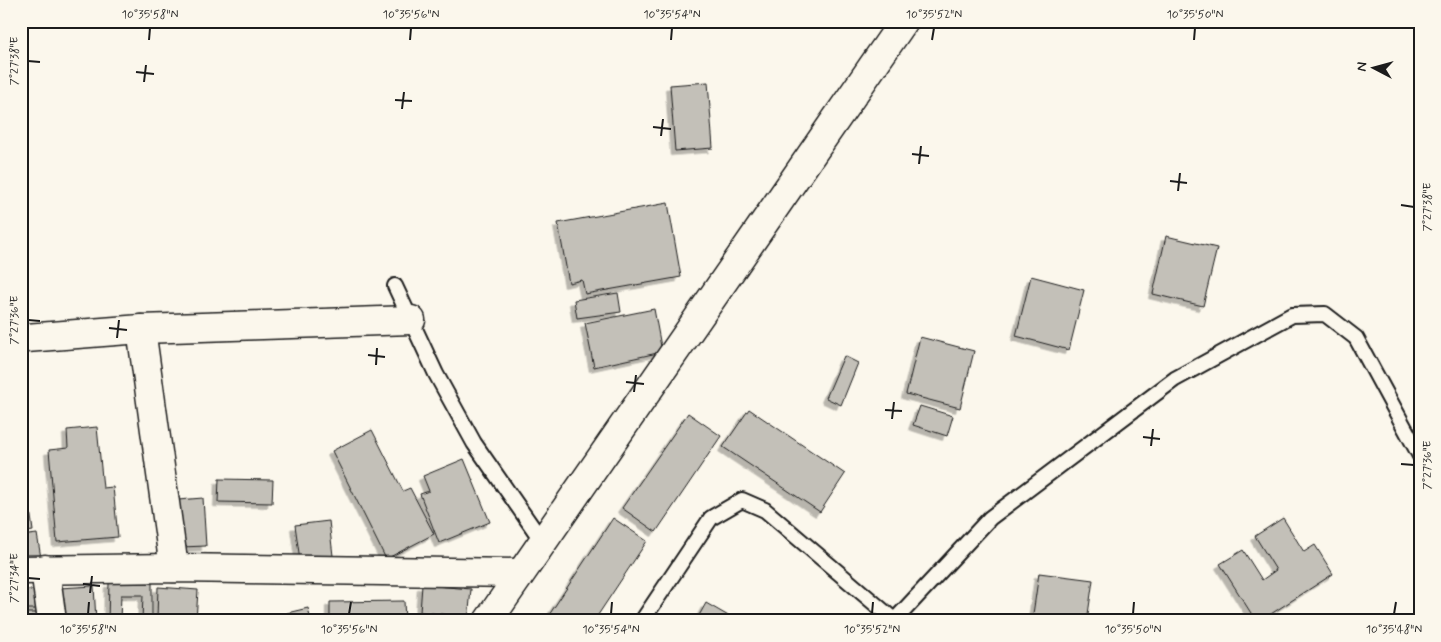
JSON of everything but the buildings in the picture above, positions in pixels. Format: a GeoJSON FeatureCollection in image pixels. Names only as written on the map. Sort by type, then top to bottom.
{"type":"FeatureCollection","features":[{"type":"Feature","properties":{"kind":"street"},"geometry":{"type":"LineString","coordinates":[[488,621],[904,21]]}},
{"type":"Feature","properties":{"kind":"street"},"geometry":{"type":"LineString","coordinates":[[21,335],[26,338],[141,329],[411,320]]}},
{"type":"Feature","properties":{"kind":"street"},"geometry":{"type":"LineString","coordinates":[[141,329],[174,568]]}},
{"type":"Feature","properties":{"kind":"street"},"geometry":{"type":"LineString","coordinates":[[52,621],[33,570],[174,568],[520,573]]}},
{"type":"Feature","properties":{"kind":"lane"},"geometry":{"type":"LineString","coordinates":[[395,286],[436,374],[474,443],[542,541]]}},
{"type":"Feature","properties":{"kind":"lane"},"geometry":{"type":"LineString","coordinates":[[642,621],[711,518],[742,500],[765,510],[894,621],[990,518],[1174,379],[1292,315],[1325,314],[1356,338],[1420,456]]}}]}
